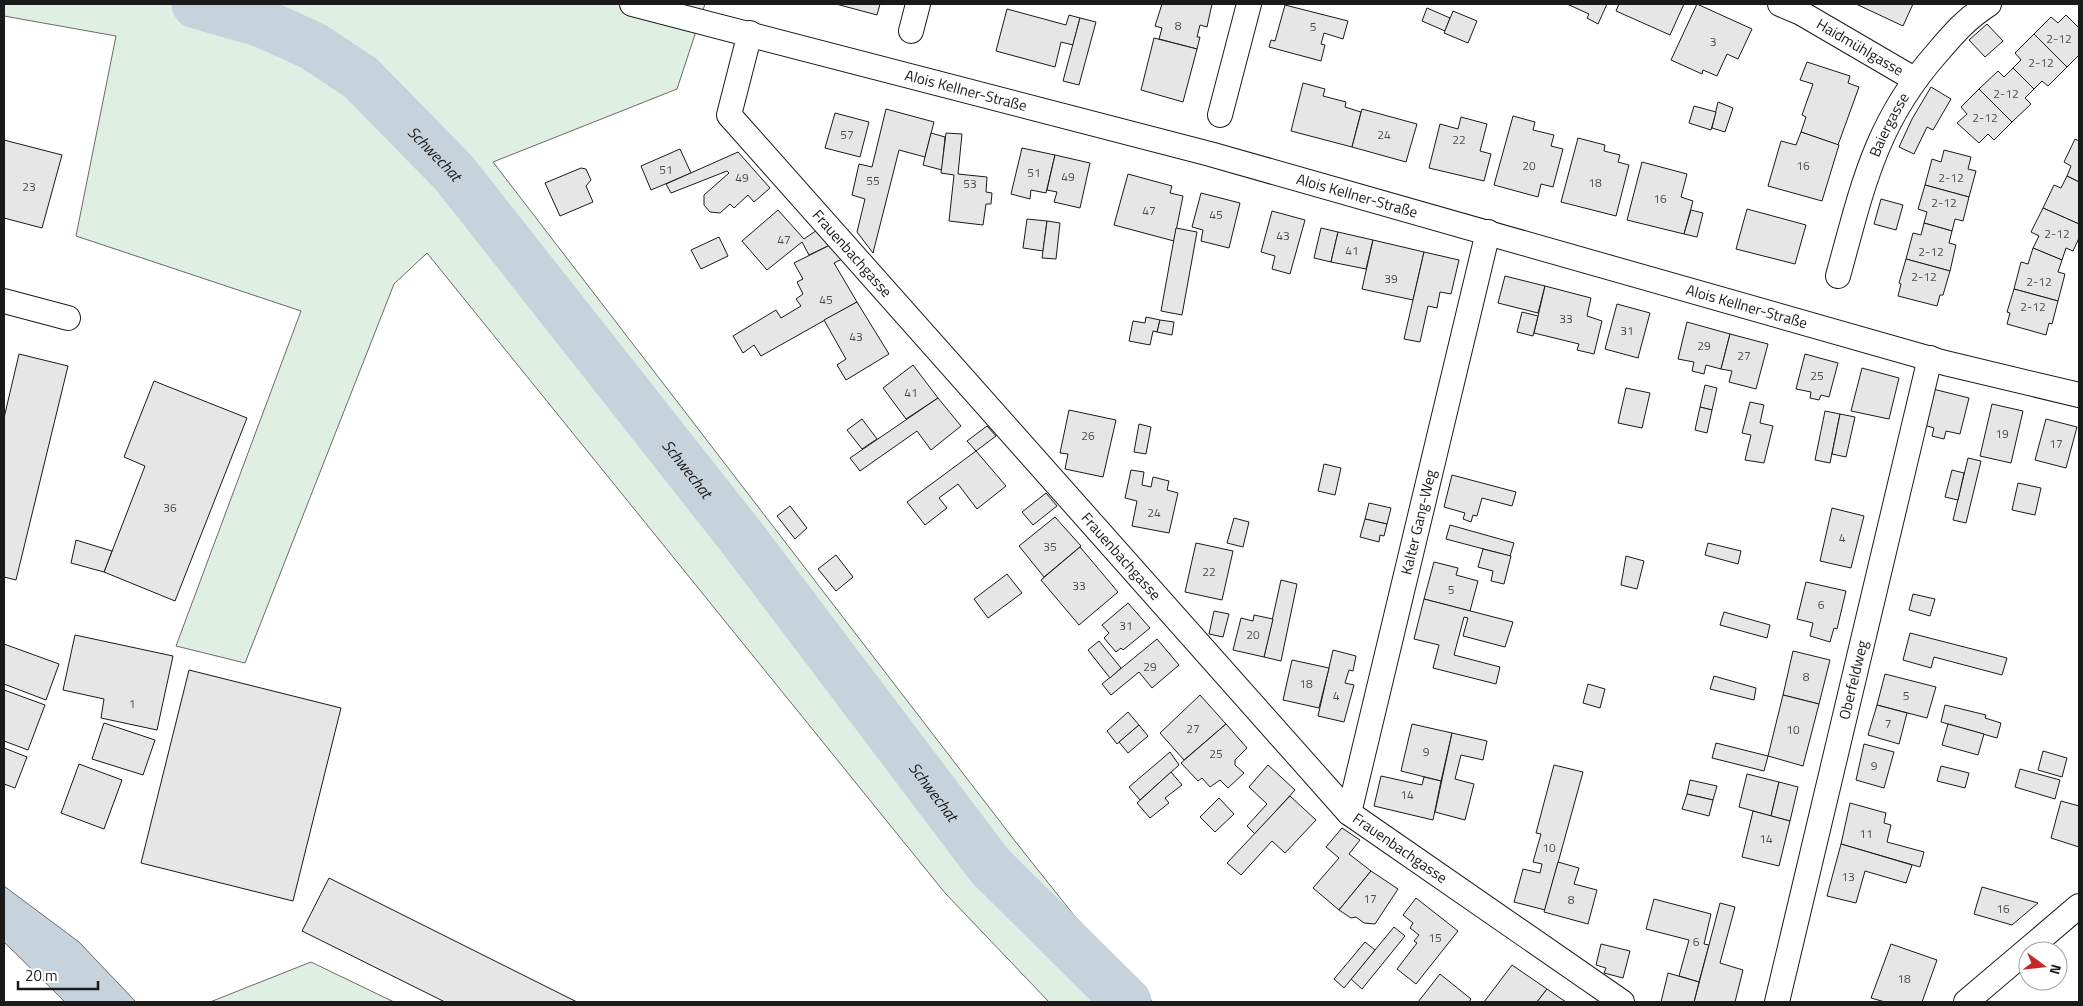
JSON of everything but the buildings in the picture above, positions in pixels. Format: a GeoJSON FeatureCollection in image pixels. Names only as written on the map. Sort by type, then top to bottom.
{"type":"FeatureCollection","features":[{"type":"Feature","properties":{"kind":"street","name":"Alois Kellner-Straße"},"geometry":{"type":"LineString","coordinates":[[632,4],[750,33],[900,75],[1210,154],[1930,358],[2079,395]]}},
{"type":"Feature","properties":{"kind":"street"},"geometry":{"type":"LineString","coordinates":[[911,31],[918,4]]}},
{"type":"Feature","properties":{"kind":"street"},"geometry":{"type":"LineString","coordinates":[[1220,115],[1249,4]]}},
{"type":"Feature","properties":{"kind":"street","name":"Haidmühlgasse"},"geometry":{"type":"LineString","coordinates":[[1780,4],[1801,13],[1914,79]]}},
{"type":"Feature","properties":{"kind":"street","name":"Baiergasse"},"geometry":{"type":"LineString","coordinates":[[1838,276],[1868,167],[1888,122],[1914,79],[1967,19],[1989,4]]}},
{"type":"Feature","properties":{"kind":"street","name":"Frauenbachgasse"},"geometry":{"type":"LineString","coordinates":[[750,33],[729,114],[1349,813],[1622,1002]]}},
{"type":"Feature","properties":{"kind":"street","name":"Kalter Gang-Weg"},"geometry":{"type":"LineString","coordinates":[[1349,813],[1488,232]]}},
{"type":"Feature","properties":{"kind":"street"},"geometry":{"type":"LineString","coordinates":[[4,301],[68,318]]}},
{"type":"Feature","properties":{"kind":"street","name":"Oberfeldweg"},"geometry":{"type":"LineString","coordinates":[[1777,1002],[1930,358]]}},
{"type":"Feature","properties":{"kind":"street"},"geometry":{"type":"LineString","coordinates":[[1966,1002],[2079,906]]}},
{"type":"Feature","properties":{"kind":"green space"},"geometry":{"type":"Polygon","coordinates":[[[4,4],[705,4],[677,89],[493,162],[1015,841],[1073,914],[1153,1002],[1049,1002],[945,893],[427,253],[394,284],[245,663],[176,646],[301,311],[76,236],[116,36],[4,16],[4,4]]]}},
{"type":"Feature","properties":{"kind":"green space"},"geometry":{"type":"Polygon","coordinates":[[[311,962],[394,1002],[210,1002],[311,962]]]}},
{"type":"Feature","properties":{"kind":"shaded area"},"geometry":{"type":"Polygon","coordinates":[[[4,886],[79,942],[136,1002],[65,1002],[4,942],[4,886]]]}},
{"type":"Feature","properties":{"kind":"waterway","name":"Schwechat"},"geometry":{"type":"LineString","coordinates":[[196,4],[262,23],[313,46],[361,78],[454,173],[742,538],[990,866],[1127,1002]]}}]}
